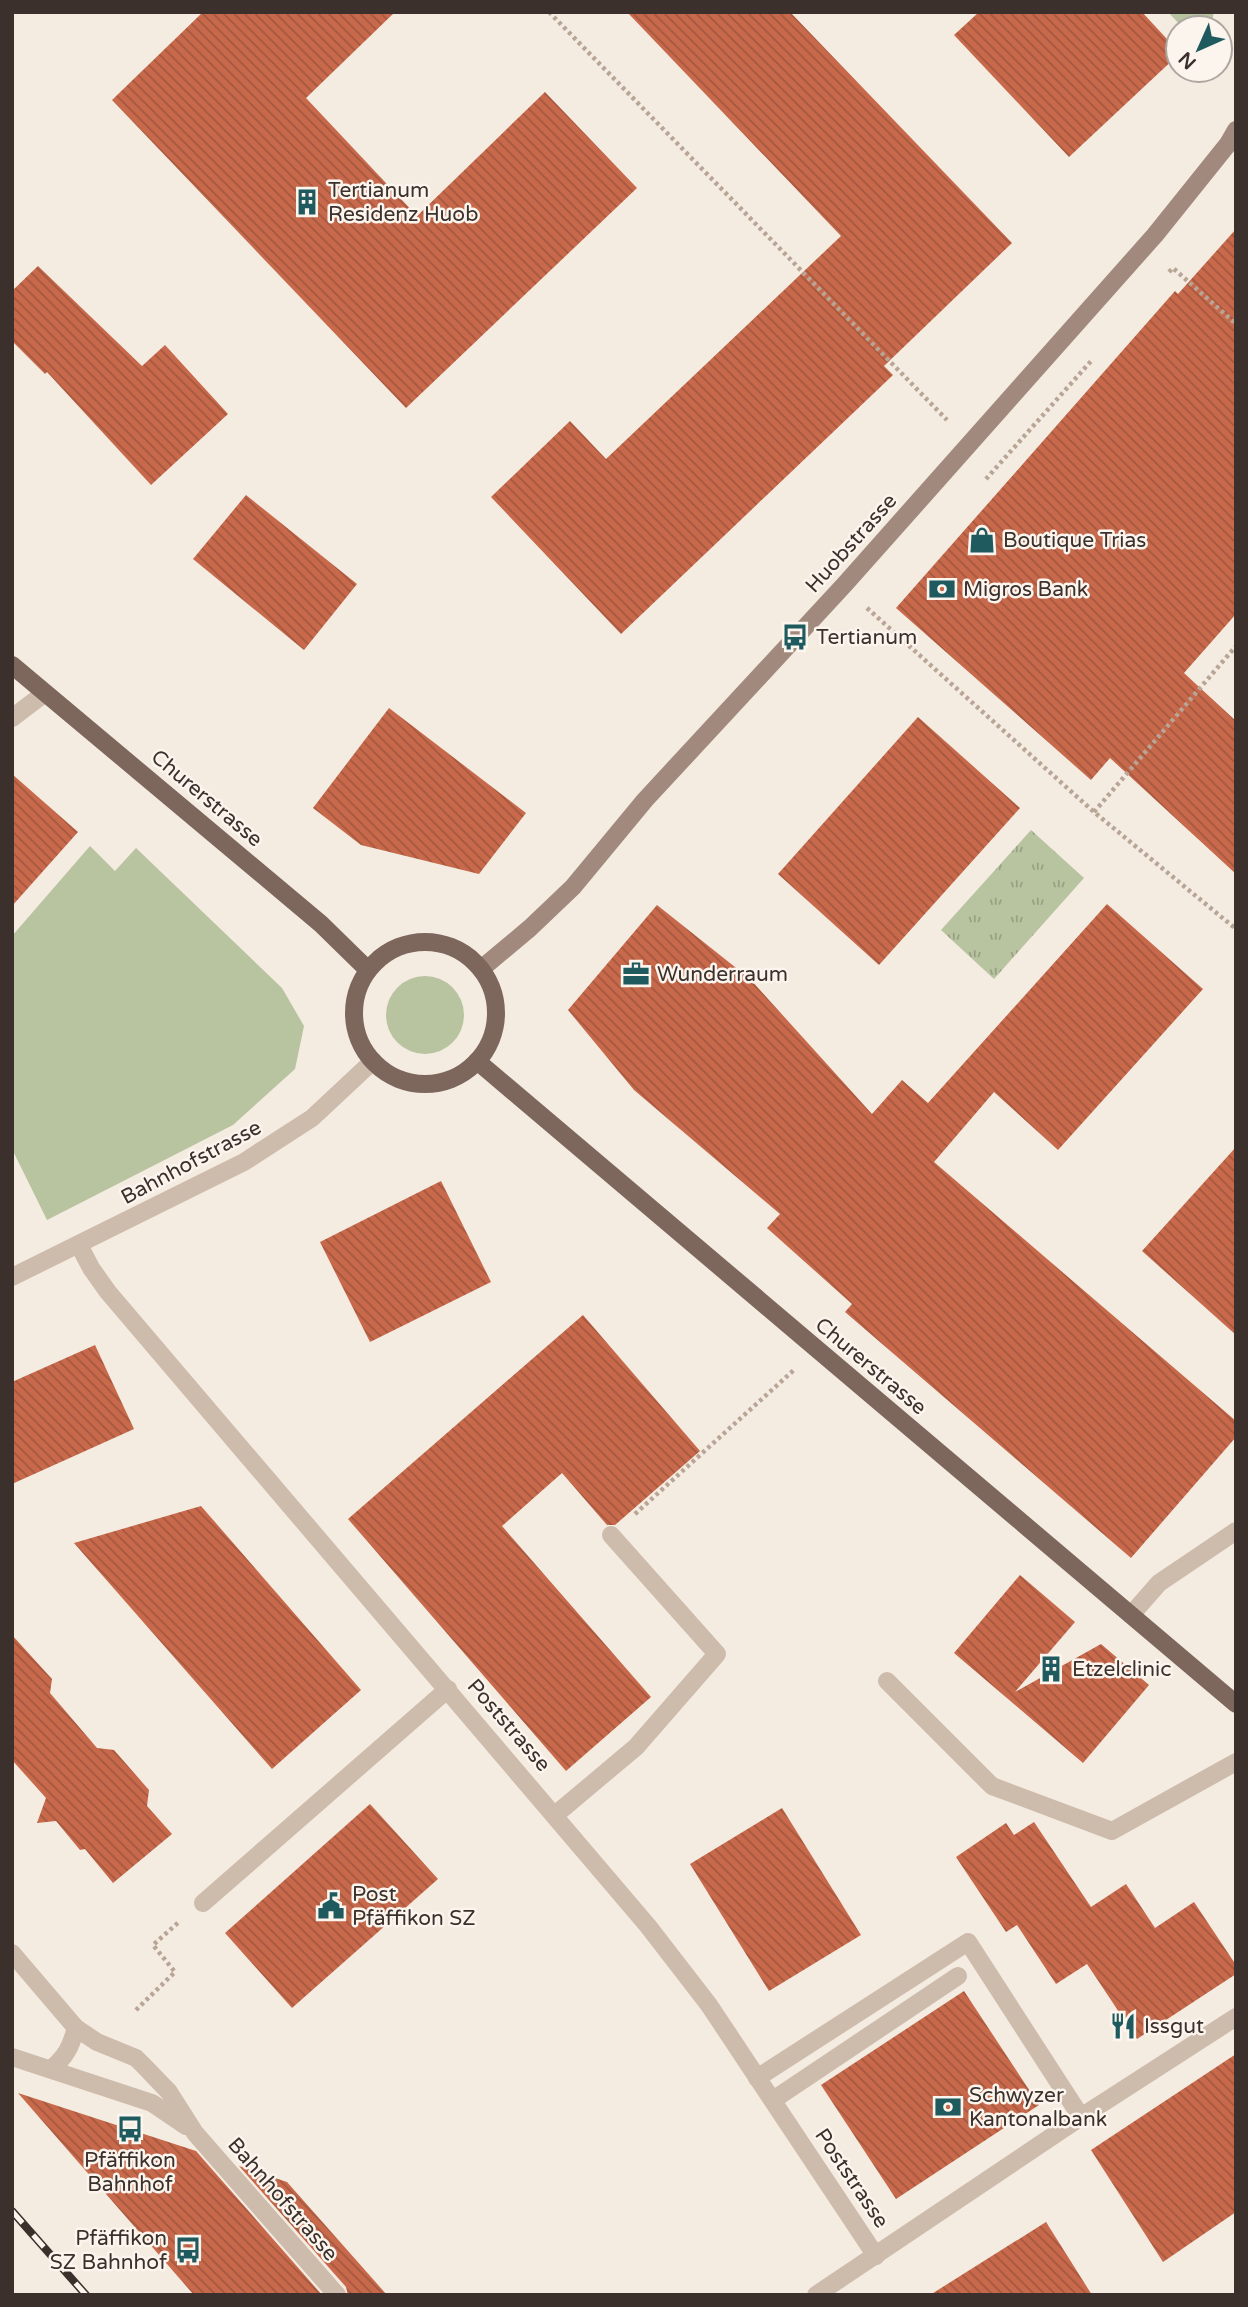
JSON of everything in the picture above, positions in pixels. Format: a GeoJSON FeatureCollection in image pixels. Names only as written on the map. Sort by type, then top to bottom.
{"type":"FeatureCollection","features":[{"type":"Feature","properties":{"kind":"main road","name":"Churerstrasse"},"geometry":{"type":"LineString","coordinates":[[12,665],[321,924],[368,970]]}},
{"type":"Feature","properties":{"kind":"main road"},"geometry":{"type":"LineString","coordinates":[[424,942],[456,949],[481,969],[492,991],[496,1016],[490,1041],[477,1061],[457,1077],[431,1084],[405,1082],[393,1077],[364,1050],[355,1023],[356,995],[368,970],[393,950],[424,942]]}},
{"type":"Feature","properties":{"kind":"main road","name":"Churerstrasse"},"geometry":{"type":"LineString","coordinates":[[477,1061],[1236,1704]]}},
{"type":"Feature","properties":{"kind":"street","name":"Huobstrasse"},"geometry":{"type":"LineString","coordinates":[[481,969],[573,887],[645,800],[845,584],[1155,235],[1228,144],[1236,130]]}},
{"type":"Feature","properties":{"kind":"street"},"geometry":{"type":"LineString","coordinates":[[12,718],[45,693]]}},
{"type":"Feature","properties":{"kind":"street","name":"Bahnhofstrasse"},"geometry":{"type":"LineString","coordinates":[[12,1277],[244,1162],[312,1118],[373,1061]]}},
{"type":"Feature","properties":{"kind":"street","name":"Poststrasse"},"geometry":{"type":"LineString","coordinates":[[79,1245],[108,1292],[648,1926],[709,2006],[876,2256]]}},
{"type":"Feature","properties":{"kind":"street"},"geometry":{"type":"LineString","coordinates":[[1131,1615],[1159,1583],[1236,1531]]}},
{"type":"Feature","properties":{"kind":"street"},"geometry":{"type":"LineString","coordinates":[[555,1815],[636,1747],[717,1654],[611,1535]]}},
{"type":"Feature","properties":{"kind":"street"},"geometry":{"type":"LineString","coordinates":[[887,1681],[992,1786],[1112,1831],[1236,1762]]}},
{"type":"Feature","properties":{"kind":"street"},"geometry":{"type":"LineString","coordinates":[[203,1903],[448,1689]]}},
{"type":"Feature","properties":{"kind":"street"},"geometry":{"type":"LineString","coordinates":[[757,2078],[968,1942],[1081,2117]]}},
{"type":"Feature","properties":{"kind":"street","name":"Bahnhofstrasse"},"geometry":{"type":"LineString","coordinates":[[12,1953],[76,2028],[97,2042],[135,2058],[169,2092],[195,2133],[337,2295]]}},
{"type":"Feature","properties":{"kind":"street"},"geometry":{"type":"LineString","coordinates":[[773,2101],[958,1976]]}},
{"type":"Feature","properties":{"kind":"street"},"geometry":{"type":"LineString","coordinates":[[816,2295],[1081,2117],[1236,2017]]}},
{"type":"Feature","properties":{"kind":"street"},"geometry":{"type":"LineString","coordinates":[[51,2069],[63,2059],[71,2047],[76,2028]]}},
{"type":"Feature","properties":{"kind":"street","name":"Bahnhofstrasse"},"geometry":{"type":"LineString","coordinates":[[12,2057],[152,2103],[195,2133]]}},
{"type":"Feature","properties":{"kind":"path"},"geometry":{"type":"LineString","coordinates":[[549,12],[952,425]]}},
{"type":"Feature","properties":{"kind":"path"},"geometry":{"type":"LineString","coordinates":[[1164,278],[1173,268],[1236,324]]}},
{"type":"Feature","properties":{"kind":"path"},"geometry":{"type":"LineString","coordinates":[[997,467],[1099,352]]}},
{"type":"Feature","properties":{"kind":"path"},"geometry":{"type":"LineString","coordinates":[[845,584],[868,610],[1094,812],[1236,929]]}},
{"type":"Feature","properties":{"kind":"path"},"geometry":{"type":"LineString","coordinates":[[1094,812],[1236,646]]}},
{"type":"Feature","properties":{"kind":"path"},"geometry":{"type":"LineString","coordinates":[[611,1535],[816,1349]]}},
{"type":"Feature","properties":{"kind":"path"},"geometry":{"type":"LineString","coordinates":[[136,2010],[175,1972],[153,1945],[178,1923]]}},
{"type":"Feature","properties":{"kind":"green space"},"geometry":{"type":"Polygon","coordinates":[[[1168,12],[1214,12],[1214,14],[1168,12]]]}},
{"type":"Feature","properties":{"kind":"green space"},"geometry":{"type":"Polygon","coordinates":[[[1031,830],[1084,878],[994,979],[941,930],[1031,830]]]}},
{"type":"Feature","properties":{"kind":"green space"},"geometry":{"type":"Polygon","coordinates":[[[90,846],[115,871],[136,848],[282,988],[304,1026],[295,1069],[233,1125],[47,1220],[12,1149],[12,936],[90,846]]]}},
{"type":"Feature","properties":{"kind":"green space"},"geometry":{"type":"Polygon","coordinates":[[[417,976],[433,976],[447,982],[458,993],[464,1007],[464,1023],[458,1037],[447,1048],[433,1054],[417,1054],[403,1048],[392,1037],[386,1023],[386,1007],[392,993],[403,982],[417,976]]]}},
{"type":"Feature","properties":{"kind":"building","name":"Tertianum Residenz Huob"},"geometry":{"type":"Polygon","coordinates":[[[203,12],[395,12],[306,98],[417,216],[545,92],[637,188],[406,408],[112,100],[203,12]]]}},
{"type":"Feature","properties":{"kind":"building"},"geometry":{"type":"Polygon","coordinates":[[[627,12],[790,12],[1012,243],[884,366],[893,375],[621,634],[491,497],[570,421],[606,459],[841,236],[627,12]]]}},
{"type":"Feature","properties":{"kind":"building"},"geometry":{"type":"Polygon","coordinates":[[[979,12],[1142,12],[1164,36],[1164,68],[1069,157],[954,35],[979,12]]]}},
{"type":"Feature","properties":{"kind":"building"},"geometry":{"type":"Polygon","coordinates":[[[1236,229],[1236,614],[1184,673],[1236,721],[1236,874],[1110,758],[1091,780],[896,608],[1175,291],[1178,294],[1236,229]]]}},
{"type":"Feature","properties":{"kind":"building"},"geometry":{"type":"Polygon","coordinates":[[[38,266],[142,366],[165,345],[228,414],[151,485],[47,372],[45,374],[12,341],[12,291],[38,266]]]}},
{"type":"Feature","properties":{"kind":"building"},"geometry":{"type":"Polygon","coordinates":[[[246,495],[357,584],[304,650],[193,559],[246,495]]]}},
{"type":"Feature","properties":{"kind":"building"},"geometry":{"type":"Polygon","coordinates":[[[389,708],[526,813],[479,874],[361,845],[313,808],[389,708]]]}},
{"type":"Feature","properties":{"kind":"building"},"geometry":{"type":"Polygon","coordinates":[[[918,717],[1020,808],[879,965],[778,874],[918,717]]]}},
{"type":"Feature","properties":{"kind":"building"},"geometry":{"type":"Polygon","coordinates":[[[12,774],[78,832],[12,906],[12,774]]]}},
{"type":"Feature","properties":{"kind":"building"},"geometry":{"type":"Polygon","coordinates":[[[1107,904],[1203,989],[1058,1150],[994,1092],[934,1162],[1236,1421],[1236,1437],[1131,1558],[845,1312],[852,1304],[767,1228],[780,1214],[634,1090],[568,1010],[657,905],[750,979],[872,1114],[902,1080],[928,1103],[1107,904]]]}},
{"type":"Feature","properties":{"kind":"building"},"geometry":{"type":"Polygon","coordinates":[[[1236,1147],[1236,1335],[1142,1251],[1236,1147]]]}},
{"type":"Feature","properties":{"kind":"building"},"geometry":{"type":"Polygon","coordinates":[[[441,1181],[491,1282],[370,1342],[320,1242],[441,1181]]]}},
{"type":"Feature","properties":{"kind":"building"},"geometry":{"type":"Polygon","coordinates":[[[583,1315],[700,1451],[615,1525],[607,1525],[562,1473],[502,1526],[651,1697],[566,1771],[348,1519],[583,1315]]]}},
{"type":"Feature","properties":{"kind":"building"},"geometry":{"type":"Polygon","coordinates":[[[95,1345],[134,1429],[12,1484],[12,1382],[95,1345]]]}},
{"type":"Feature","properties":{"kind":"building"},"geometry":{"type":"Polygon","coordinates":[[[201,1506],[361,1690],[272,1769],[74,1543],[201,1506]]]}},
{"type":"Feature","properties":{"kind":"building","name":"Etzelclinic"},"geometry":{"type":"Polygon","coordinates":[[[1020,1575],[1075,1622],[1015,1692],[1101,1644],[1149,1685],[1083,1763],[954,1653],[1020,1575]]]}},
{"type":"Feature","properties":{"kind":"building"},"geometry":{"type":"Polygon","coordinates":[[[12,1635],[52,1679],[50,1693],[97,1748],[114,1750],[149,1790],[147,1806],[172,1834],[113,1883],[85,1849],[80,1850],[56,1821],[37,1823],[46,1798],[12,1760],[12,1635]]]}},
{"type":"Feature","properties":{"kind":"building","name":"Post Pfäffikon SZ"},"geometry":{"type":"Polygon","coordinates":[[[370,1804],[438,1879],[292,2008],[225,1933],[370,1804]]]}},
{"type":"Feature","properties":{"kind":"building"},"geometry":{"type":"Polygon","coordinates":[[[782,1808],[861,1935],[769,1991],[690,1864],[782,1808]]]}},
{"type":"Feature","properties":{"kind":"building"},"geometry":{"type":"Polygon","coordinates":[[[1034,1822],[1091,1907],[1126,1884],[1155,1928],[1194,1902],[1236,1965],[1236,1974],[1137,2039],[1087,1964],[1056,1984],[1017,1925],[1006,1932],[956,1857],[1006,1823],[1014,1835],[1034,1822]]]}},
{"type":"Feature","properties":{"kind":"building"},"geometry":{"type":"Polygon","coordinates":[[[964,1991],[1039,2105],[896,2199],[821,2085],[964,1991]]]}},
{"type":"Feature","properties":{"kind":"building"},"geometry":{"type":"Polygon","coordinates":[[[1236,2054],[1236,2212],[1163,2262],[1091,2150],[1236,2054]]]}},
{"type":"Feature","properties":{"kind":"building"},"geometry":{"type":"Polygon","coordinates":[[[18,2093],[196,2151],[322,2295],[194,2295],[18,2093]]]}},
{"type":"Feature","properties":{"kind":"building"},"geometry":{"type":"Polygon","coordinates":[[[239,2166],[287,2182],[387,2295],[348,2295],[346,2287],[239,2166]]]}},
{"type":"Feature","properties":{"kind":"building"},"geometry":{"type":"Polygon","coordinates":[[[1046,2222],[1092,2295],[930,2295],[1046,2222]]]}},
{"type":"Feature","properties":{"kind":"railway"},"geometry":{"type":"LineString","coordinates":[[12,2211],[86,2295]]}},
{"type":"Feature","properties":{"kind":"place","name":"Tertianum Residenz Huob"},"geometry":{"type":"Point","coordinates":[307,202]}},
{"type":"Feature","properties":{"kind":"place","name":"Boutique Trias"},"geometry":{"type":"Point","coordinates":[982,540]}},
{"type":"Feature","properties":{"kind":"place","name":"Migros Bank"},"geometry":{"type":"Point","coordinates":[942,589]}},
{"type":"Feature","properties":{"kind":"place","name":"Tertianum"},"geometry":{"type":"Point","coordinates":[795,637]}},
{"type":"Feature","properties":{"kind":"place","name":"Wunderraum"},"geometry":{"type":"Point","coordinates":[636,974]}},
{"type":"Feature","properties":{"kind":"place","name":"Etzelclinic"},"geometry":{"type":"Point","coordinates":[1051,1669]}},
{"type":"Feature","properties":{"kind":"place","name":"Post Pfäffikon SZ"},"geometry":{"type":"Point","coordinates":[331,1906]}},
{"type":"Feature","properties":{"kind":"place","name":"Issgut"},"geometry":{"type":"Point","coordinates":[1123,2026]}},
{"type":"Feature","properties":{"kind":"place","name":"Schwyzer Kantonalbank"},"geometry":{"type":"Point","coordinates":[948,2107]}},
{"type":"Feature","properties":{"kind":"place","name":"Pfäffikon Bahnhof"},"geometry":{"type":"Point","coordinates":[130,2129]}},
{"type":"Feature","properties":{"kind":"place","name":"Pfäffikon SZ Bahnhof"},"geometry":{"type":"Point","coordinates":[188,2250]}}]}
